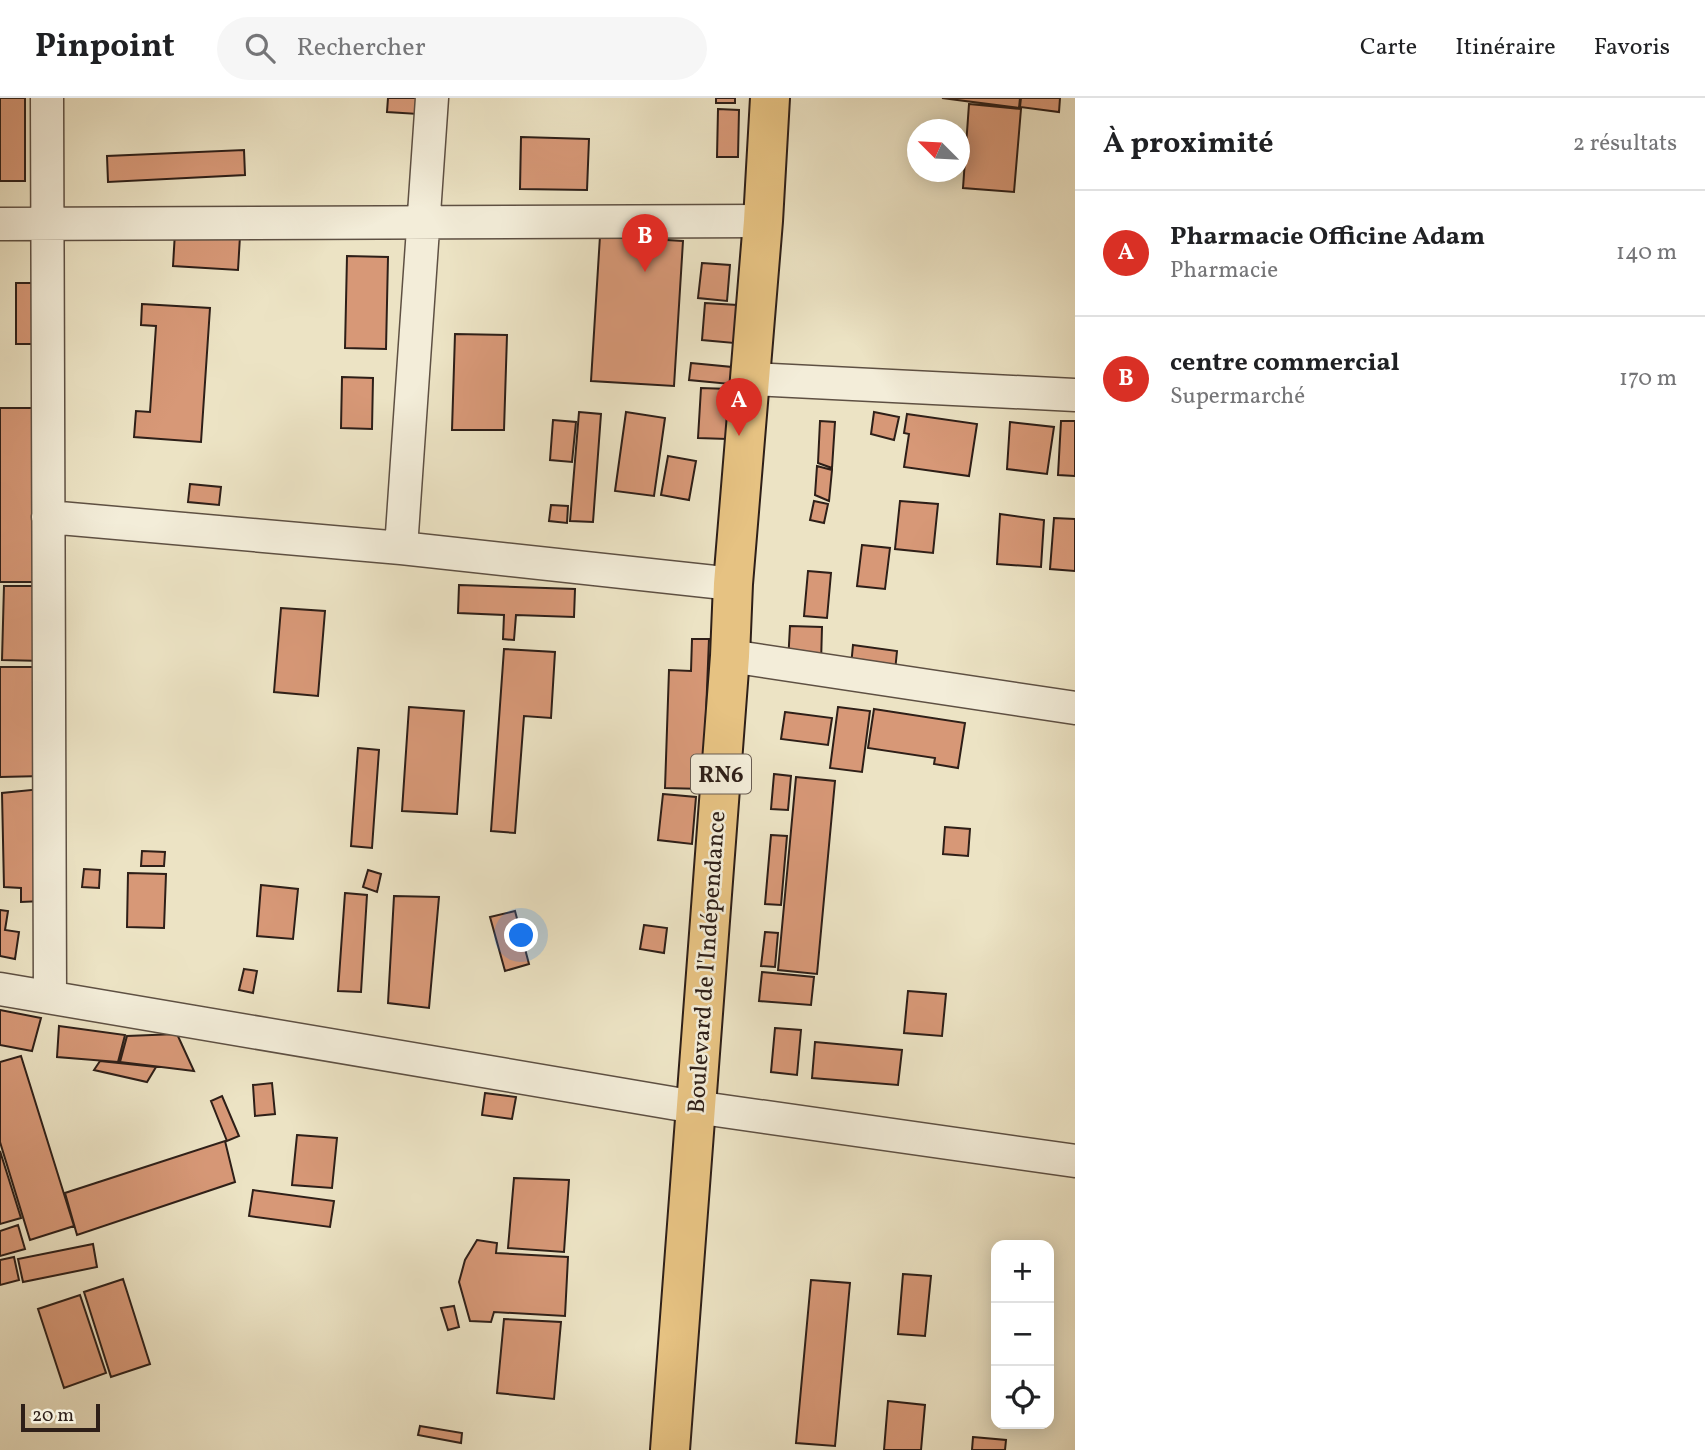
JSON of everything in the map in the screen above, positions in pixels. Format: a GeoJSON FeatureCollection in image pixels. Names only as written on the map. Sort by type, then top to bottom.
{"type":"FeatureCollection","features":[{"type":"Feature","properties":{"kind":"highway","name":"Boulevard de l'Indépendance"},"geometry":{"type":"LineString","coordinates":[[670,1450],[730,656],[733,584],[764,221],[770,98]]}},
{"type":"Feature","properties":{"kind":"street"},"geometry":{"type":"LineString","coordinates":[[47,98],[50,996]]}},
{"type":"Feature","properties":{"kind":"street"},"geometry":{"type":"LineString","coordinates":[[401,548],[432,98]]}},
{"type":"Feature","properties":{"kind":"street"},"geometry":{"type":"LineString","coordinates":[[0,224],[764,221]]}},
{"type":"Feature","properties":{"kind":"street"},"geometry":{"type":"LineString","coordinates":[[751,379],[1075,395]]}},
{"type":"Feature","properties":{"kind":"street"},"geometry":{"type":"LineString","coordinates":[[48,517],[401,548],[733,584]]}},
{"type":"Feature","properties":{"kind":"street"},"geometry":{"type":"LineString","coordinates":[[730,656],[1075,708]]}},
{"type":"Feature","properties":{"kind":"street"},"geometry":{"type":"LineString","coordinates":[[0,989],[695,1107],[1075,1161]]}},
{"type":"Feature","properties":{"kind":"building"},"geometry":{"type":"Polygon","coordinates":[[[0,98],[25,98],[25,181],[0,181],[0,98]]]}},
{"type":"Feature","properties":{"kind":"building"},"geometry":{"type":"Polygon","coordinates":[[[388,98],[419,98],[418,114],[387,112],[388,98]]]}},
{"type":"Feature","properties":{"kind":"building"},"geometry":{"type":"Polygon","coordinates":[[[716,98],[735,98],[735,103],[716,103],[716,98]]]}},
{"type":"Feature","properties":{"kind":"building"},"geometry":{"type":"Polygon","coordinates":[[[942,98],[1020,98],[1019,108],[942,98]]]}},
{"type":"Feature","properties":{"kind":"building"},"geometry":{"type":"Polygon","coordinates":[[[1021,98],[1060,98],[1059,112],[1020,107],[1021,98]]]}},
{"type":"Feature","properties":{"kind":"building"},"geometry":{"type":"Polygon","coordinates":[[[969,104],[1021,109],[1014,192],[963,188],[963,182],[970,182],[969,104]]]}},
{"type":"Feature","properties":{"kind":"building"},"geometry":{"type":"Polygon","coordinates":[[[718,109],[739,110],[738,157],[717,157],[718,109]]]}},
{"type":"Feature","properties":{"kind":"building"},"geometry":{"type":"Polygon","coordinates":[[[521,137],[589,139],[587,190],[520,189],[521,137]]]}},
{"type":"Feature","properties":{"kind":"building"},"geometry":{"type":"Polygon","coordinates":[[[244,150],[245,175],[108,182],[107,156],[244,150]]]}},
{"type":"Feature","properties":{"kind":"building"},"geometry":{"type":"Polygon","coordinates":[[[175,232],[240,236],[238,270],[173,266],[175,232]]]}},
{"type":"Feature","properties":{"kind":"building"},"geometry":{"type":"Polygon","coordinates":[[[600,236],[683,241],[674,386],[591,381],[600,236]]]}},
{"type":"Feature","properties":{"kind":"building"},"geometry":{"type":"Polygon","coordinates":[[[347,256],[388,257],[386,349],[345,348],[347,256]]]}},
{"type":"Feature","properties":{"kind":"building"},"geometry":{"type":"Polygon","coordinates":[[[702,263],[730,265],[727,301],[698,298],[702,263]]]}},
{"type":"Feature","properties":{"kind":"building"},"geometry":{"type":"Polygon","coordinates":[[[16,283],[38,283],[38,344],[16,344],[16,283]]]}},
{"type":"Feature","properties":{"kind":"building"},"geometry":{"type":"Polygon","coordinates":[[[705,303],[737,305],[734,343],[702,340],[705,303]]]}},
{"type":"Feature","properties":{"kind":"building"},"geometry":{"type":"Polygon","coordinates":[[[142,304],[210,308],[201,442],[134,437],[136,411],[150,412],[156,326],[141,325],[142,304]]]}},
{"type":"Feature","properties":{"kind":"building"},"geometry":{"type":"Polygon","coordinates":[[[455,334],[507,335],[504,430],[452,430],[455,334]]]}},
{"type":"Feature","properties":{"kind":"building"},"geometry":{"type":"Polygon","coordinates":[[[691,363],[732,367],[730,384],[689,380],[691,363]]]}},
{"type":"Feature","properties":{"kind":"building"},"geometry":{"type":"Polygon","coordinates":[[[342,377],[373,378],[372,429],[341,428],[342,377]]]}},
{"type":"Feature","properties":{"kind":"building"},"geometry":{"type":"Polygon","coordinates":[[[701,388],[729,389],[727,439],[698,438],[701,388]]]}},
{"type":"Feature","properties":{"kind":"building"},"geometry":{"type":"Polygon","coordinates":[[[0,408],[45,408],[44,582],[0,582],[0,408]]]}},
{"type":"Feature","properties":{"kind":"building"},"geometry":{"type":"Polygon","coordinates":[[[579,412],[601,414],[593,522],[570,521],[579,412]]]}},
{"type":"Feature","properties":{"kind":"building"},"geometry":{"type":"Polygon","coordinates":[[[626,412],[665,418],[654,496],[615,491],[626,412]]]}},
{"type":"Feature","properties":{"kind":"building"},"geometry":{"type":"Polygon","coordinates":[[[874,412],[899,417],[894,440],[871,434],[874,412]]]}},
{"type":"Feature","properties":{"kind":"building"},"geometry":{"type":"Polygon","coordinates":[[[907,414],[977,424],[969,476],[904,467],[909,434],[904,433],[907,414]]]}},
{"type":"Feature","properties":{"kind":"building"},"geometry":{"type":"Polygon","coordinates":[[[553,420],[576,422],[572,462],[550,460],[553,420]]]}},
{"type":"Feature","properties":{"kind":"building"},"geometry":{"type":"Polygon","coordinates":[[[820,421],[835,422],[832,468],[818,463],[820,421]]]}},
{"type":"Feature","properties":{"kind":"building"},"geometry":{"type":"Polygon","coordinates":[[[1061,421],[1075,421],[1075,476],[1058,475],[1061,421]]]}},
{"type":"Feature","properties":{"kind":"building"},"geometry":{"type":"Polygon","coordinates":[[[1010,422],[1054,427],[1047,474],[1007,469],[1010,422]]]}},
{"type":"Feature","properties":{"kind":"building"},"geometry":{"type":"Polygon","coordinates":[[[668,456],[696,461],[689,500],[661,495],[668,456]]]}},
{"type":"Feature","properties":{"kind":"building"},"geometry":{"type":"Polygon","coordinates":[[[817,466],[832,470],[829,501],[815,495],[817,466]]]}},
{"type":"Feature","properties":{"kind":"building"},"geometry":{"type":"Polygon","coordinates":[[[190,484],[221,487],[219,505],[188,502],[190,484]]]}},
{"type":"Feature","properties":{"kind":"building"},"geometry":{"type":"Polygon","coordinates":[[[814,501],[828,504],[824,523],[810,520],[814,501]]]}},
{"type":"Feature","properties":{"kind":"building"},"geometry":{"type":"Polygon","coordinates":[[[900,501],[938,504],[933,553],[895,549],[900,501]]]}},
{"type":"Feature","properties":{"kind":"building"},"geometry":{"type":"Polygon","coordinates":[[[551,505],[568,506],[567,523],[549,521],[551,505]]]}},
{"type":"Feature","properties":{"kind":"building"},"geometry":{"type":"Polygon","coordinates":[[[1000,514],[1044,520],[1041,567],[997,564],[1000,514]]]}},
{"type":"Feature","properties":{"kind":"building"},"geometry":{"type":"Polygon","coordinates":[[[1054,518],[1075,519],[1075,571],[1050,569],[1054,518]]]}},
{"type":"Feature","properties":{"kind":"building"},"geometry":{"type":"Polygon","coordinates":[[[862,545],[890,548],[885,589],[857,586],[862,545]]]}},
{"type":"Feature","properties":{"kind":"building"},"geometry":{"type":"Polygon","coordinates":[[[808,571],[831,573],[827,618],[804,616],[808,571]]]}},
{"type":"Feature","properties":{"kind":"building"},"geometry":{"type":"Polygon","coordinates":[[[459,585],[575,589],[574,617],[516,615],[514,640],[503,639],[504,615],[458,613],[459,585]]]}},
{"type":"Feature","properties":{"kind":"building"},"geometry":{"type":"Polygon","coordinates":[[[4,586],[45,586],[43,661],[2,660],[4,586]]]}},
{"type":"Feature","properties":{"kind":"building"},"geometry":{"type":"Polygon","coordinates":[[[281,608],[325,611],[318,696],[274,692],[281,608]]]}},
{"type":"Feature","properties":{"kind":"building"},"geometry":{"type":"Polygon","coordinates":[[[790,626],[822,627],[821,664],[788,663],[790,626]]]}},
{"type":"Feature","properties":{"kind":"building"},"geometry":{"type":"Polygon","coordinates":[[[692,639],[709,639],[703,789],[665,788],[669,670],[691,671],[692,639]]]}},
{"type":"Feature","properties":{"kind":"building"},"geometry":{"type":"Polygon","coordinates":[[[853,645],[897,651],[895,671],[851,666],[853,645]]]}},
{"type":"Feature","properties":{"kind":"building"},"geometry":{"type":"Polygon","coordinates":[[[504,649],[555,652],[551,718],[524,716],[515,833],[491,831],[504,649]]]}},
{"type":"Feature","properties":{"kind":"building"},"geometry":{"type":"Polygon","coordinates":[[[0,667],[42,667],[43,776],[0,777],[0,667]]]}},
{"type":"Feature","properties":{"kind":"building"},"geometry":{"type":"Polygon","coordinates":[[[409,707],[464,711],[457,814],[402,811],[409,707]]]}},
{"type":"Feature","properties":{"kind":"building"},"geometry":{"type":"Polygon","coordinates":[[[838,707],[870,711],[862,772],[830,768],[838,707]]]}},
{"type":"Feature","properties":{"kind":"building"},"geometry":{"type":"Polygon","coordinates":[[[874,709],[965,723],[958,768],[934,764],[935,758],[868,748],[874,709]]]}},
{"type":"Feature","properties":{"kind":"building"},"geometry":{"type":"Polygon","coordinates":[[[785,712],[832,718],[828,745],[781,739],[785,712]]]}},
{"type":"Feature","properties":{"kind":"building"},"geometry":{"type":"Polygon","coordinates":[[[358,748],[379,750],[372,848],[351,846],[358,748]]]}},
{"type":"Feature","properties":{"kind":"building"},"geometry":{"type":"Polygon","coordinates":[[[774,774],[791,776],[788,810],[771,809],[774,774]]]}},
{"type":"Feature","properties":{"kind":"building"},"geometry":{"type":"Polygon","coordinates":[[[796,777],[835,781],[817,974],[778,970],[796,777]]]}},
{"type":"Feature","properties":{"kind":"building"},"geometry":{"type":"Polygon","coordinates":[[[41,789],[43,901],[21,902],[21,888],[4,887],[2,793],[41,789]]]}},
{"type":"Feature","properties":{"kind":"building"},"geometry":{"type":"Polygon","coordinates":[[[663,794],[696,797],[692,844],[658,840],[663,794]]]}},
{"type":"Feature","properties":{"kind":"building"},"geometry":{"type":"Polygon","coordinates":[[[945,827],[970,829],[968,856],[943,854],[945,827]]]}},
{"type":"Feature","properties":{"kind":"building"},"geometry":{"type":"Polygon","coordinates":[[[771,835],[787,836],[781,905],[765,904],[771,835]]]}},
{"type":"Feature","properties":{"kind":"building"},"geometry":{"type":"Polygon","coordinates":[[[142,851],[165,852],[164,866],[141,866],[142,851]]]}},
{"type":"Feature","properties":{"kind":"building"},"geometry":{"type":"Polygon","coordinates":[[[84,869],[100,870],[99,888],[82,887],[84,869]]]}},
{"type":"Feature","properties":{"kind":"building"},"geometry":{"type":"Polygon","coordinates":[[[368,870],[381,874],[377,892],[363,887],[368,870]]]}},
{"type":"Feature","properties":{"kind":"building"},"geometry":{"type":"Polygon","coordinates":[[[128,873],[166,874],[164,928],[127,927],[128,873]]]}},
{"type":"Feature","properties":{"kind":"building"},"geometry":{"type":"Polygon","coordinates":[[[261,885],[298,889],[293,939],[257,936],[261,885]]]}},
{"type":"Feature","properties":{"kind":"building"},"geometry":{"type":"Polygon","coordinates":[[[345,893],[367,895],[361,992],[338,991],[345,893]]]}},
{"type":"Feature","properties":{"kind":"building"},"geometry":{"type":"Polygon","coordinates":[[[394,896],[439,897],[429,1008],[388,1003],[394,896]]]}},
{"type":"Feature","properties":{"kind":"building"},"geometry":{"type":"Polygon","coordinates":[[[0,910],[8,911],[5,930],[19,932],[15,959],[0,956],[0,910]]]}},
{"type":"Feature","properties":{"kind":"building"},"geometry":{"type":"Polygon","coordinates":[[[515,911],[529,964],[505,971],[490,917],[515,911]]]}},
{"type":"Feature","properties":{"kind":"building"},"geometry":{"type":"Polygon","coordinates":[[[644,925],[667,928],[664,953],[640,949],[644,925]]]}},
{"type":"Feature","properties":{"kind":"building"},"geometry":{"type":"Polygon","coordinates":[[[765,932],[778,933],[775,967],[761,966],[765,932]]]}},
{"type":"Feature","properties":{"kind":"building"},"geometry":{"type":"Polygon","coordinates":[[[244,969],[257,971],[253,993],[239,990],[244,969]]]}},
{"type":"Feature","properties":{"kind":"building"},"geometry":{"type":"Polygon","coordinates":[[[762,972],[814,977],[811,1005],[759,1001],[762,972]]]}},
{"type":"Feature","properties":{"kind":"building"},"geometry":{"type":"Polygon","coordinates":[[[908,991],[946,994],[942,1036],[904,1033],[908,991]]]}},
{"type":"Feature","properties":{"kind":"building"},"geometry":{"type":"Polygon","coordinates":[[[0,1010],[41,1018],[32,1051],[0,1045],[0,1010]]]}},
{"type":"Feature","properties":{"kind":"building"},"geometry":{"type":"Polygon","coordinates":[[[59,1026],[125,1035],[118,1062],[57,1057],[59,1026]]]}},
{"type":"Feature","properties":{"kind":"building"},"geometry":{"type":"Polygon","coordinates":[[[775,1028],[801,1030],[797,1075],[771,1072],[775,1028]]]}},
{"type":"Feature","properties":{"kind":"building"},"geometry":{"type":"Polygon","coordinates":[[[177,1034],[194,1071],[120,1062],[127,1036],[177,1034]]]}},
{"type":"Feature","properties":{"kind":"building"},"geometry":{"type":"Polygon","coordinates":[[[815,1042],[902,1050],[898,1085],[812,1078],[815,1042]]]}},
{"type":"Feature","properties":{"kind":"building"},"geometry":{"type":"Polygon","coordinates":[[[21,1056],[74,1226],[30,1240],[0,1142],[0,1062],[21,1056]]]}},
{"type":"Feature","properties":{"kind":"building"},"geometry":{"type":"Polygon","coordinates":[[[100,1061],[156,1067],[147,1082],[94,1070],[100,1061]]]}},
{"type":"Feature","properties":{"kind":"building"},"geometry":{"type":"Polygon","coordinates":[[[272,1083],[275,1114],[255,1116],[253,1085],[272,1083]]]}},
{"type":"Feature","properties":{"kind":"building"},"geometry":{"type":"Polygon","coordinates":[[[485,1093],[516,1097],[512,1119],[482,1115],[485,1093]]]}},
{"type":"Feature","properties":{"kind":"building"},"geometry":{"type":"Polygon","coordinates":[[[222,1096],[239,1136],[227,1141],[211,1101],[222,1096]]]}},
{"type":"Feature","properties":{"kind":"building"},"geometry":{"type":"Polygon","coordinates":[[[297,1135],[337,1138],[332,1188],[292,1185],[297,1135]]]}},
{"type":"Feature","properties":{"kind":"building"},"geometry":{"type":"Polygon","coordinates":[[[225,1141],[235,1182],[77,1235],[65,1193],[225,1141]]]}},
{"type":"Feature","properties":{"kind":"building"},"geometry":{"type":"Polygon","coordinates":[[[0,1151],[21,1218],[0,1224],[0,1151]]]}},
{"type":"Feature","properties":{"kind":"building"},"geometry":{"type":"Polygon","coordinates":[[[514,1178],[569,1180],[564,1252],[508,1248],[514,1178]]]}},
{"type":"Feature","properties":{"kind":"building"},"geometry":{"type":"Polygon","coordinates":[[[253,1190],[334,1201],[330,1227],[249,1216],[253,1190]]]}},
{"type":"Feature","properties":{"kind":"building"},"geometry":{"type":"Polygon","coordinates":[[[18,1225],[25,1249],[0,1256],[0,1231],[18,1225]]]}},
{"type":"Feature","properties":{"kind":"building"},"geometry":{"type":"Polygon","coordinates":[[[477,1240],[497,1243],[496,1253],[568,1257],[565,1316],[494,1312],[491,1322],[470,1321],[459,1282],[465,1260],[477,1240]]]}},
{"type":"Feature","properties":{"kind":"building"},"geometry":{"type":"Polygon","coordinates":[[[93,1244],[97,1267],[23,1282],[18,1259],[93,1244]]]}},
{"type":"Feature","properties":{"kind":"building"},"geometry":{"type":"Polygon","coordinates":[[[14,1257],[19,1280],[0,1285],[0,1260],[14,1257]]]}},
{"type":"Feature","properties":{"kind":"building"},"geometry":{"type":"Polygon","coordinates":[[[903,1274],[931,1276],[925,1336],[898,1334],[903,1274]]]}},
{"type":"Feature","properties":{"kind":"building"},"geometry":{"type":"Polygon","coordinates":[[[123,1279],[150,1364],[111,1377],[84,1292],[123,1279]]]}},
{"type":"Feature","properties":{"kind":"building"},"geometry":{"type":"Polygon","coordinates":[[[811,1280],[850,1283],[835,1446],[796,1443],[811,1280]]]}},
{"type":"Feature","properties":{"kind":"building"},"geometry":{"type":"Polygon","coordinates":[[[80,1295],[106,1373],[64,1388],[38,1309],[80,1295]]]}},
{"type":"Feature","properties":{"kind":"building"},"geometry":{"type":"Polygon","coordinates":[[[454,1306],[459,1327],[448,1330],[441,1308],[454,1306]]]}},
{"type":"Feature","properties":{"kind":"building"},"geometry":{"type":"Polygon","coordinates":[[[504,1319],[561,1322],[554,1399],[497,1393],[504,1319]]]}},
{"type":"Feature","properties":{"kind":"building"},"geometry":{"type":"Polygon","coordinates":[[[888,1401],[925,1405],[921,1450],[884,1450],[888,1401]]]}},
{"type":"Feature","properties":{"kind":"building"},"geometry":{"type":"Polygon","coordinates":[[[420,1426],[462,1433],[461,1443],[418,1435],[420,1426]]]}},
{"type":"Feature","properties":{"kind":"building"},"geometry":{"type":"Polygon","coordinates":[[[973,1437],[1006,1440],[1005,1450],[972,1450],[973,1437]]]}},
{"type":"Feature","properties":{"kind":"place","name":"centre commercial"},"geometry":{"type":"Point","coordinates":[645,272]}},
{"type":"Feature","properties":{"kind":"place","name":"Pharmacie Officine Adam"},"geometry":{"type":"Point","coordinates":[739,436]}}]}
